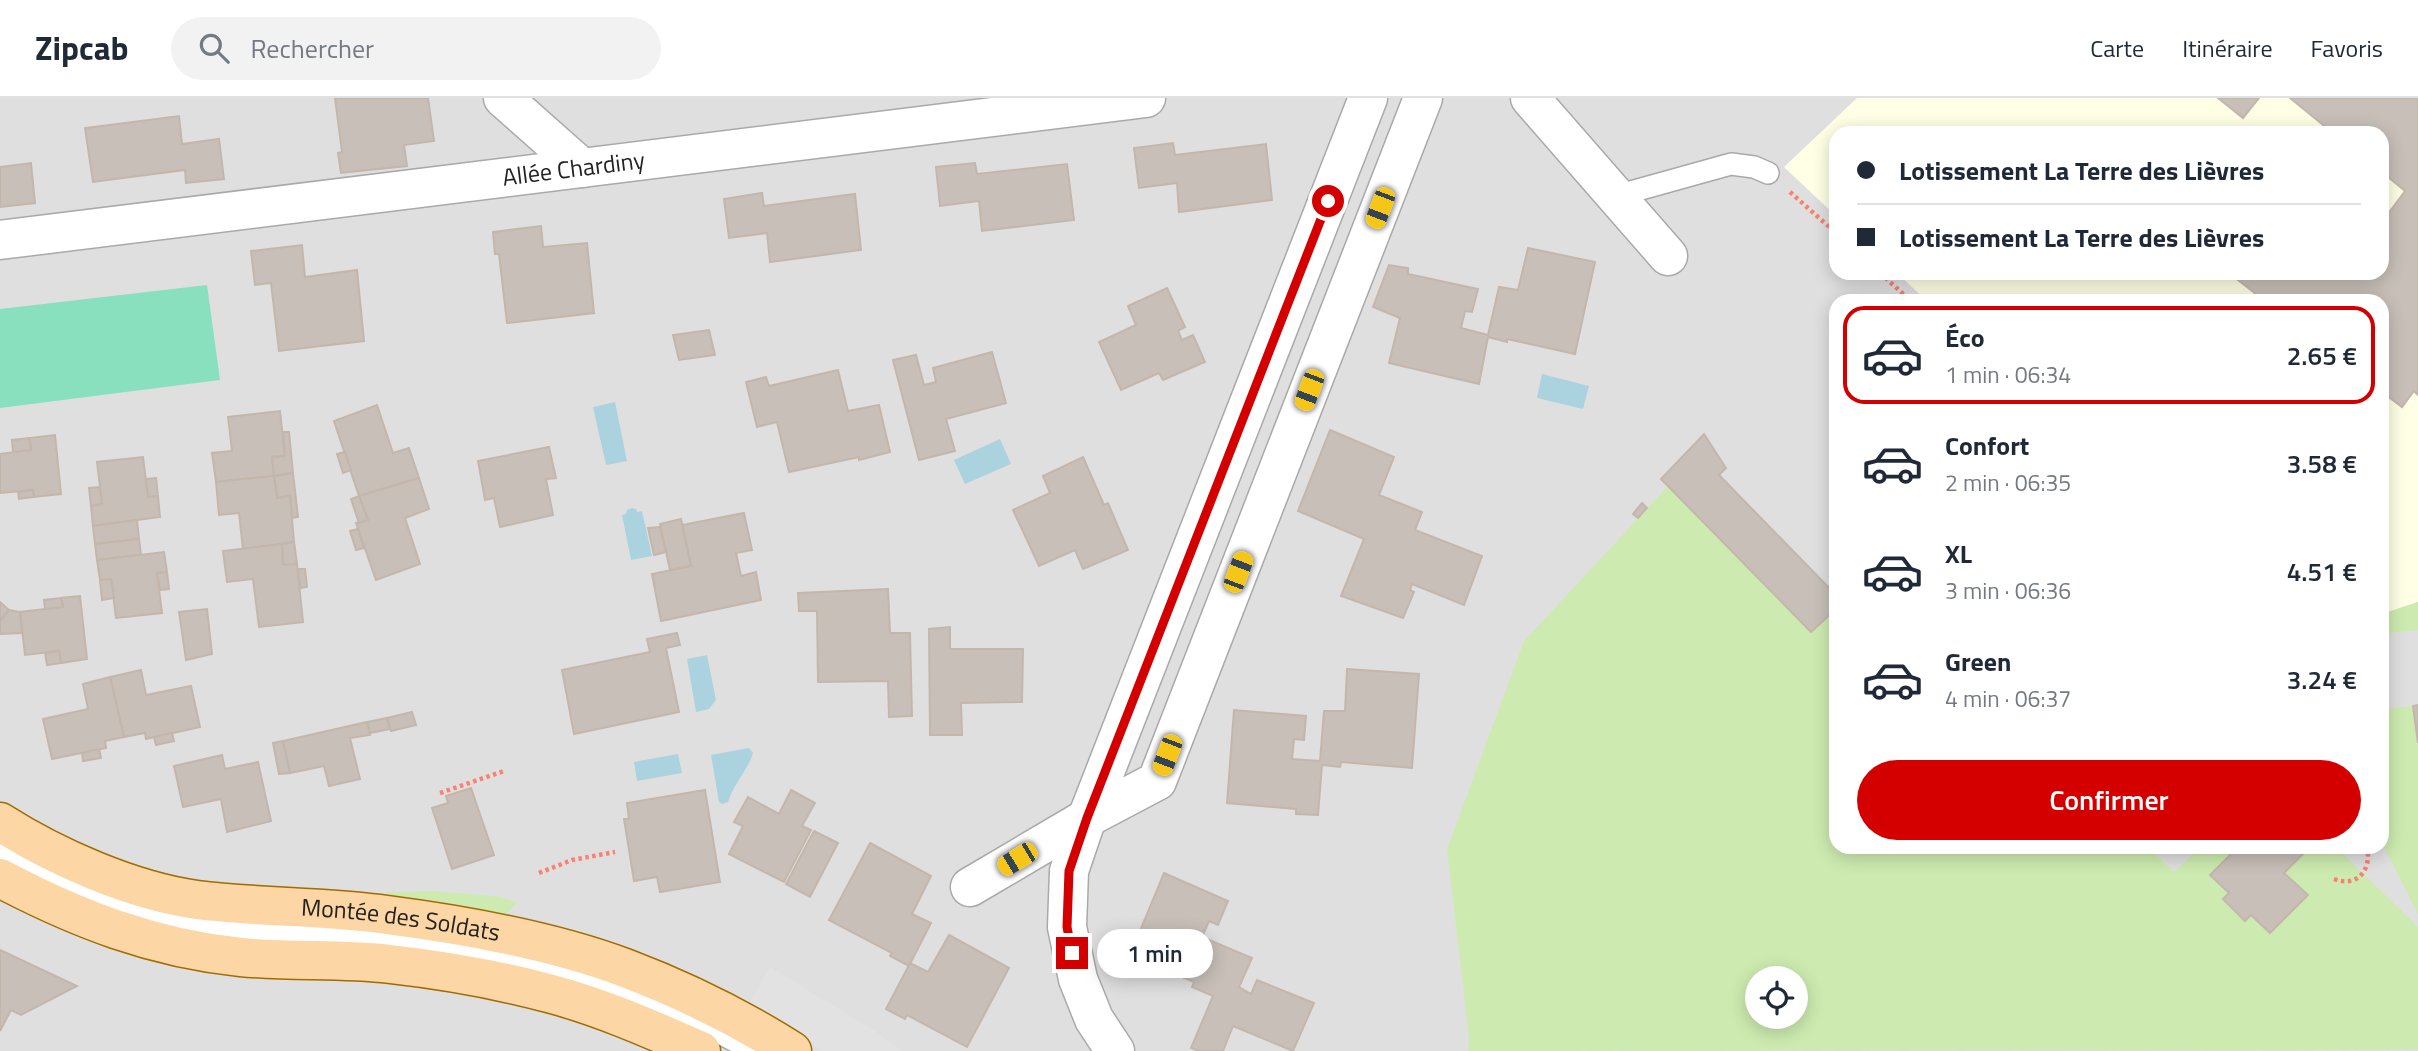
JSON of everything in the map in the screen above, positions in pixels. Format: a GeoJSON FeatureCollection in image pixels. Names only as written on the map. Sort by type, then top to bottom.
{"type":"FeatureCollection","features":[{"type":"Feature","properties":{"kind":"main road","name":"Montée des Soldats"},"geometry":{"type":"LineString","coordinates":[[0,822],[105,875],[148,890],[248,905],[385,914],[450,924],[543,944],[625,968],[757,1029],[792,1051]]}},
{"type":"Feature","properties":{"kind":"main road","name":"Montée des Soldats"},"geometry":{"type":"LineString","coordinates":[[0,878],[74,914],[134,937],[242,957],[387,963],[444,971],[552,994],[648,1027],[701,1051]]}},
{"type":"Feature","properties":{"kind":"street"},"geometry":{"type":"LineString","coordinates":[[503,98],[582,168]]}},
{"type":"Feature","properties":{"kind":"street","name":"Allée Chardiny"},"geometry":{"type":"LineString","coordinates":[[0,240],[1146,98]]}},
{"type":"Feature","properties":{"kind":"street"},"geometry":{"type":"LineString","coordinates":[[1115,1051],[1094,1019],[1078,979],[1067,927],[1069,871],[1087,818],[1368,98]]}},
{"type":"Feature","properties":{"kind":"street"},"geometry":{"type":"LineString","coordinates":[[970,887],[1087,818],[1157,781],[1423,98]]}},
{"type":"Feature","properties":{"kind":"street"},"geometry":{"type":"LineString","coordinates":[[1530,98],[1668,256]]}},
{"type":"Feature","properties":{"kind":"lane"},"geometry":{"type":"LineString","coordinates":[[1616,196],[1731,164],[1754,167],[1768,173]]}},
{"type":"Feature","properties":{"kind":"lane"},"geometry":{"type":"LineString","coordinates":[[0,851],[95,897],[141,914],[244,932],[387,938],[557,972],[668,1011],[712,1029],[754,1051]]}},
{"type":"Feature","properties":{"kind":"path"},"geometry":{"type":"LineString","coordinates":[[1768,173],[1829,227]]}},
{"type":"Feature","properties":{"kind":"path"},"geometry":{"type":"LineString","coordinates":[[1888,280],[1903,294]]}},
{"type":"Feature","properties":{"kind":"path"},"geometry":{"type":"LineString","coordinates":[[440,793],[504,771]]}},
{"type":"Feature","properties":{"kind":"path"},"geometry":{"type":"LineString","coordinates":[[539,873],[572,860],[615,852]]}},
{"type":"Feature","properties":{"kind":"path"},"geometry":{"type":"LineString","coordinates":[[2334,879],[2344,883],[2356,880],[2364,871],[2369,860],[2368,854]]}},
{"type":"Feature","properties":{"kind":"shaded area"},"geometry":{"type":"Polygon","coordinates":[[[0,98],[2418,98],[2418,1051],[0,1051],[0,98]]]}},
{"type":"Feature","properties":{"kind":"shaded area"},"geometry":{"type":"Polygon","coordinates":[[[1857,98],[2418,98],[2418,602],[2389,612],[2389,294],[1920,294],[1904,280],[2389,280],[2389,126],[1829,126],[1829,209],[1784,167],[1857,98]]]}},
{"type":"Feature","properties":{"kind":"shaded area"},"geometry":{"type":"Polygon","coordinates":[[[770,967],[875,1031],[902,1051],[822,1051],[791,1029],[747,1007],[770,967]]]}},
{"type":"Feature","properties":{"kind":"green space"},"geometry":{"type":"Polygon","coordinates":[[[207,285],[220,380],[0,408],[0,309],[207,285]]]}},
{"type":"Feature","properties":{"kind":"green space"},"geometry":{"type":"Polygon","coordinates":[[[1668,486],[1811,632],[1829,615],[1829,854],[2155,854],[2174,872],[2193,854],[2343,854],[2418,927],[2418,1050],[1468,1051],[1469,1038],[1447,849],[1524,641],[1668,486]]]}},
{"type":"Feature","properties":{"kind":"green space"},"geometry":{"type":"Polygon","coordinates":[[[2418,602],[2418,630],[2389,633],[2389,612],[2418,602]]]}},
{"type":"Feature","properties":{"kind":"green space"},"geometry":{"type":"Polygon","coordinates":[[[2413,706],[2418,743],[2418,914],[2388,854],[2389,708],[2413,706]]]}},
{"type":"Feature","properties":{"kind":"green space"},"geometry":{"type":"Polygon","coordinates":[[[433,891],[495,896],[518,902],[506,914],[496,919],[385,902],[387,892],[433,891]]]}},
{"type":"Feature","properties":{"kind":"water"},"geometry":{"type":"Polygon","coordinates":[[[1542,374],[1589,386],[1583,409],[1537,398],[1542,374]]]}},
{"type":"Feature","properties":{"kind":"water"},"geometry":{"type":"Polygon","coordinates":[[[615,402],[627,461],[606,465],[593,407],[615,402]]]}},
{"type":"Feature","properties":{"kind":"water"},"geometry":{"type":"Polygon","coordinates":[[[1000,439],[1011,464],[965,484],[954,460],[1000,439]]]}},
{"type":"Feature","properties":{"kind":"water"},"geometry":{"type":"Polygon","coordinates":[[[632,508],[637,512],[642,511],[652,556],[631,560],[622,515],[632,508]]]}},
{"type":"Feature","properties":{"kind":"water"},"geometry":{"type":"Polygon","coordinates":[[[707,655],[716,700],[709,709],[696,712],[687,659],[707,655]]]}},
{"type":"Feature","properties":{"kind":"water"},"geometry":{"type":"Polygon","coordinates":[[[749,748],[753,753],[751,758],[728,802],[722,804],[719,802],[711,755],[749,748]]]}},
{"type":"Feature","properties":{"kind":"water"},"geometry":{"type":"Polygon","coordinates":[[[678,754],[682,773],[637,781],[634,762],[678,754]]]}},
{"type":"Feature","properties":{"kind":"building"},"geometry":{"type":"Polygon","coordinates":[[[335,98],[428,98],[434,141],[404,145],[407,166],[341,173],[338,153],[342,152],[335,98]]]}},
{"type":"Feature","properties":{"kind":"building"},"geometry":{"type":"Polygon","coordinates":[[[2218,98],[2259,98],[2243,118],[2218,98]]]}},
{"type":"Feature","properties":{"kind":"building"},"geometry":{"type":"Polygon","coordinates":[[[2290,98],[2418,98],[2418,395],[2414,391],[2402,407],[2389,397],[2389,294],[2256,294],[2238,280],[2389,280],[2389,213],[2405,191],[2389,178],[2389,126],[2324,126],[2290,98]]]}},
{"type":"Feature","properties":{"kind":"building"},"geometry":{"type":"Polygon","coordinates":[[[179,116],[182,144],[219,139],[224,179],[186,183],[185,170],[93,182],[85,128],[179,116]]]}},
{"type":"Feature","properties":{"kind":"building"},"geometry":{"type":"Polygon","coordinates":[[[1173,143],[1175,155],[1266,144],[1272,200],[1179,212],[1177,183],[1139,188],[1134,148],[1173,143]]]}},
{"type":"Feature","properties":{"kind":"building"},"geometry":{"type":"Polygon","coordinates":[[[31,163],[35,203],[0,207],[0,167],[31,163]]]}},
{"type":"Feature","properties":{"kind":"building"},"geometry":{"type":"Polygon","coordinates":[[[975,163],[977,174],[1067,164],[1074,220],[982,231],[979,201],[940,206],[936,167],[975,163]]]}},
{"type":"Feature","properties":{"kind":"building"},"geometry":{"type":"Polygon","coordinates":[[[762,193],[764,206],[855,194],[861,250],[770,262],[767,233],[729,238],[724,199],[762,193]]]}},
{"type":"Feature","properties":{"kind":"building"},"geometry":{"type":"Polygon","coordinates":[[[541,226],[543,247],[587,243],[594,313],[507,323],[499,254],[495,254],[493,232],[541,226]]]}},
{"type":"Feature","properties":{"kind":"building"},"geometry":{"type":"Polygon","coordinates":[[[302,245],[305,277],[357,270],[364,341],[279,351],[271,283],[255,285],[251,251],[302,245]]]}},
{"type":"Feature","properties":{"kind":"building"},"geometry":{"type":"Polygon","coordinates":[[[1528,248],[1595,262],[1575,354],[1488,337],[1479,384],[1389,363],[1400,318],[1373,307],[1389,265],[1408,268],[1408,274],[1478,289],[1472,312],[1465,311],[1461,328],[1488,335],[1499,287],[1518,290],[1528,248]]]}},
{"type":"Feature","properties":{"kind":"building"},"geometry":{"type":"Polygon","coordinates":[[[1167,288],[1185,327],[1178,331],[1182,340],[1193,335],[1205,362],[1163,380],[1159,373],[1121,390],[1099,342],[1136,325],[1128,306],[1167,288]]]}},
{"type":"Feature","properties":{"kind":"building"},"geometry":{"type":"Polygon","coordinates":[[[709,330],[715,355],[679,360],[673,335],[709,330]]]}},
{"type":"Feature","properties":{"kind":"building"},"geometry":{"type":"Polygon","coordinates":[[[992,352],[1006,403],[946,419],[955,451],[919,460],[893,360],[916,355],[924,385],[936,382],[933,368],[992,352]]]}},
{"type":"Feature","properties":{"kind":"building"},"geometry":{"type":"Polygon","coordinates":[[[838,370],[848,411],[879,405],[890,452],[789,472],[777,422],[757,427],[746,382],[766,377],[769,386],[838,370]]]}},
{"type":"Feature","properties":{"kind":"building"},"geometry":{"type":"Polygon","coordinates":[[[377,405],[393,453],[409,448],[419,478],[359,496],[334,421],[377,405]]]}},
{"type":"Feature","properties":{"kind":"building"},"geometry":{"type":"Polygon","coordinates":[[[280,411],[285,456],[272,457],[274,476],[216,482],[212,453],[232,451],[228,417],[280,411]]]}},
{"type":"Feature","properties":{"kind":"building"},"geometry":{"type":"Polygon","coordinates":[[[1330,430],[1394,457],[1379,495],[1422,512],[1415,530],[1482,556],[1464,605],[1412,584],[1410,590],[1414,592],[1403,618],[1341,596],[1364,539],[1298,511],[1330,430]]]}},
{"type":"Feature","properties":{"kind":"building"},"geometry":{"type":"Polygon","coordinates":[[[283,432],[289,432],[293,473],[274,476],[272,457],[285,456],[283,432]]]}},
{"type":"Feature","properties":{"kind":"building"},"geometry":{"type":"Polygon","coordinates":[[[1704,434],[1726,468],[1719,475],[1829,588],[1829,615],[1811,632],[1661,479],[1704,434]]]}},
{"type":"Feature","properties":{"kind":"building"},"geometry":{"type":"Polygon","coordinates":[[[55,435],[61,494],[34,497],[33,490],[0,493],[0,454],[31,450],[29,438],[55,435]]]}},
{"type":"Feature","properties":{"kind":"building"},"geometry":{"type":"Polygon","coordinates":[[[29,438],[31,450],[13,452],[12,440],[29,438]]]}},
{"type":"Feature","properties":{"kind":"building"},"geometry":{"type":"Polygon","coordinates":[[[549,447],[556,478],[546,479],[553,515],[500,527],[494,498],[485,500],[478,461],[549,447]]]}},
{"type":"Feature","properties":{"kind":"building"},"geometry":{"type":"Polygon","coordinates":[[[345,452],[351,470],[343,473],[337,454],[345,452]]]}},
{"type":"Feature","properties":{"kind":"building"},"geometry":{"type":"Polygon","coordinates":[[[143,457],[148,497],[158,496],[160,517],[93,526],[91,506],[102,504],[97,462],[143,457]]]}},
{"type":"Feature","properties":{"kind":"building"},"geometry":{"type":"Polygon","coordinates":[[[1083,457],[1104,505],[1108,503],[1128,550],[1083,569],[1075,550],[1039,566],[1013,510],[1050,493],[1043,476],[1083,457]]]}},
{"type":"Feature","properties":{"kind":"building"},"geometry":{"type":"Polygon","coordinates":[[[293,473],[298,517],[292,518],[290,496],[277,498],[274,476],[293,473]]]}},
{"type":"Feature","properties":{"kind":"building"},"geometry":{"type":"Polygon","coordinates":[[[274,476],[277,498],[290,496],[294,542],[243,549],[239,513],[219,515],[216,482],[274,476]]]}},
{"type":"Feature","properties":{"kind":"building"},"geometry":{"type":"Polygon","coordinates":[[[156,478],[158,496],[148,497],[146,479],[156,478]]]}},
{"type":"Feature","properties":{"kind":"building"},"geometry":{"type":"Polygon","coordinates":[[[419,478],[429,509],[405,518],[420,564],[376,580],[356,523],[368,520],[359,496],[419,478]]]}},
{"type":"Feature","properties":{"kind":"building"},"geometry":{"type":"Polygon","coordinates":[[[100,487],[102,504],[91,506],[89,488],[100,487]]]}},
{"type":"Feature","properties":{"kind":"building"},"geometry":{"type":"Polygon","coordinates":[[[33,490],[34,497],[19,499],[18,492],[33,490]]]}},
{"type":"Feature","properties":{"kind":"building"},"geometry":{"type":"Polygon","coordinates":[[[359,496],[368,520],[359,523],[351,499],[359,496]]]}},
{"type":"Feature","properties":{"kind":"building"},"geometry":{"type":"Polygon","coordinates":[[[1642,503],[1647,508],[1638,518],[1633,514],[1642,503]]]}},
{"type":"Feature","properties":{"kind":"building"},"geometry":{"type":"Polygon","coordinates":[[[744,513],[752,550],[736,553],[741,576],[756,572],[761,600],[661,621],[652,574],[691,566],[682,525],[744,513]]]}},
{"type":"Feature","properties":{"kind":"building"},"geometry":{"type":"Polygon","coordinates":[[[681,519],[691,566],[670,570],[660,524],[681,519]]]}},
{"type":"Feature","properties":{"kind":"building"},"geometry":{"type":"Polygon","coordinates":[[[137,520],[139,539],[95,544],[93,526],[137,520]]]}},
{"type":"Feature","properties":{"kind":"building"},"geometry":{"type":"Polygon","coordinates":[[[660,527],[666,552],[654,555],[648,528],[660,527]]]}},
{"type":"Feature","properties":{"kind":"building"},"geometry":{"type":"Polygon","coordinates":[[[358,529],[364,548],[356,550],[350,531],[358,529]]]}},
{"type":"Feature","properties":{"kind":"building"},"geometry":{"type":"Polygon","coordinates":[[[139,539],[141,555],[97,560],[95,544],[139,539]]]}},
{"type":"Feature","properties":{"kind":"building"},"geometry":{"type":"Polygon","coordinates":[[[294,542],[297,564],[283,565],[282,544],[294,542]]]}},
{"type":"Feature","properties":{"kind":"building"},"geometry":{"type":"Polygon","coordinates":[[[282,544],[283,565],[297,564],[303,622],[259,627],[253,579],[227,582],[223,551],[282,544]]]}},
{"type":"Feature","properties":{"kind":"building"},"geometry":{"type":"Polygon","coordinates":[[[164,552],[167,572],[157,573],[162,613],[116,618],[111,579],[100,580],[97,560],[164,552]]]}},
{"type":"Feature","properties":{"kind":"building"},"geometry":{"type":"Polygon","coordinates":[[[298,569],[305,569],[307,587],[300,588],[298,569]]]}},
{"type":"Feature","properties":{"kind":"building"},"geometry":{"type":"Polygon","coordinates":[[[167,572],[169,589],[160,590],[157,573],[167,572]]]}},
{"type":"Feature","properties":{"kind":"building"},"geometry":{"type":"Polygon","coordinates":[[[111,579],[114,598],[102,600],[100,580],[111,579]]]}},
{"type":"Feature","properties":{"kind":"building"},"geometry":{"type":"Polygon","coordinates":[[[888,589],[890,633],[910,633],[912,716],[889,717],[888,681],[818,682],[817,611],[799,611],[798,593],[888,589]]]}},
{"type":"Feature","properties":{"kind":"building"},"geometry":{"type":"Polygon","coordinates":[[[80,596],[87,659],[61,663],[59,651],[25,655],[20,612],[63,607],[61,598],[80,596]]]}},
{"type":"Feature","properties":{"kind":"building"},"geometry":{"type":"Polygon","coordinates":[[[61,598],[63,607],[45,609],[44,600],[61,598]]]}},
{"type":"Feature","properties":{"kind":"building"},"geometry":{"type":"Polygon","coordinates":[[[0,602],[9,610],[0,621],[0,602]]]}},
{"type":"Feature","properties":{"kind":"building"},"geometry":{"type":"Polygon","coordinates":[[[207,609],[212,654],[186,660],[179,612],[207,609]]]}},
{"type":"Feature","properties":{"kind":"building"},"geometry":{"type":"Polygon","coordinates":[[[9,610],[20,612],[22,633],[0,634],[0,621],[9,610]]]}},
{"type":"Feature","properties":{"kind":"building"},"geometry":{"type":"Polygon","coordinates":[[[950,627],[950,649],[1023,649],[1022,702],[961,703],[962,735],[930,735],[929,629],[950,627]]]}},
{"type":"Feature","properties":{"kind":"building"},"geometry":{"type":"Polygon","coordinates":[[[677,633],[680,645],[666,648],[679,712],[574,734],[562,670],[650,652],[647,639],[677,633]]]}},
{"type":"Feature","properties":{"kind":"building"},"geometry":{"type":"Polygon","coordinates":[[[59,651],[61,663],[47,665],[45,653],[59,651]]]}},
{"type":"Feature","properties":{"kind":"building"},"geometry":{"type":"Polygon","coordinates":[[[1347,669],[1419,674],[1412,768],[1341,762],[1340,767],[1322,765],[1318,815],[1296,814],[1296,809],[1227,803],[1234,710],[1306,716],[1304,740],[1294,739],[1292,759],[1320,761],[1324,711],[1345,711],[1347,669]]]}},
{"type":"Feature","properties":{"kind":"building"},"geometry":{"type":"Polygon","coordinates":[[[141,670],[146,695],[191,686],[200,727],[146,739],[145,733],[124,737],[110,677],[141,670]]]}},
{"type":"Feature","properties":{"kind":"building"},"geometry":{"type":"Polygon","coordinates":[[[110,677],[124,737],[105,741],[106,748],[52,759],[43,719],[88,709],[83,684],[110,677]]]}},
{"type":"Feature","properties":{"kind":"building"},"geometry":{"type":"Polygon","coordinates":[[[2418,705],[2418,743],[2413,706],[2418,705]]]}},
{"type":"Feature","properties":{"kind":"building"},"geometry":{"type":"Polygon","coordinates":[[[412,712],[416,725],[391,731],[387,718],[412,712]]]}},
{"type":"Feature","properties":{"kind":"building"},"geometry":{"type":"Polygon","coordinates":[[[387,718],[390,729],[370,733],[367,722],[387,718]]]}},
{"type":"Feature","properties":{"kind":"building"},"geometry":{"type":"Polygon","coordinates":[[[367,722],[370,735],[350,738],[360,779],[329,786],[324,766],[290,773],[283,741],[367,722]]]}},
{"type":"Feature","properties":{"kind":"building"},"geometry":{"type":"Polygon","coordinates":[[[172,733],[174,741],[156,745],[154,737],[172,733]]]}},
{"type":"Feature","properties":{"kind":"building"},"geometry":{"type":"Polygon","coordinates":[[[283,741],[290,773],[279,774],[273,743],[283,741]]]}},
{"type":"Feature","properties":{"kind":"building"},"geometry":{"type":"Polygon","coordinates":[[[99,749],[101,758],[83,761],[82,753],[99,749]]]}},
{"type":"Feature","properties":{"kind":"building"},"geometry":{"type":"Polygon","coordinates":[[[222,755],[225,769],[258,762],[271,821],[227,832],[221,799],[183,807],[174,766],[222,755]]]}},
{"type":"Feature","properties":{"kind":"building"},"geometry":{"type":"Polygon","coordinates":[[[471,788],[494,855],[452,869],[432,808],[448,803],[446,796],[471,788]]]}},
{"type":"Feature","properties":{"kind":"building"},"geometry":{"type":"Polygon","coordinates":[[[705,790],[720,882],[660,892],[657,877],[634,881],[624,819],[629,819],[627,803],[705,790]]]}},
{"type":"Feature","properties":{"kind":"building"},"geometry":{"type":"Polygon","coordinates":[[[791,790],[815,803],[802,826],[811,830],[784,882],[729,854],[743,826],[734,822],[748,797],[779,814],[791,790]]]}},
{"type":"Feature","properties":{"kind":"building"},"geometry":{"type":"Polygon","coordinates":[[[814,831],[838,843],[810,897],[786,884],[814,831]]]}},
{"type":"Feature","properties":{"kind":"building"},"geometry":{"type":"Polygon","coordinates":[[[870,843],[931,876],[912,914],[931,923],[909,966],[890,956],[892,953],[829,920],[870,843]]]}},
{"type":"Feature","properties":{"kind":"building"},"geometry":{"type":"Polygon","coordinates":[[[2231,854],[2303,854],[2284,873],[2308,895],[2270,933],[2251,915],[2245,921],[2223,899],[2229,893],[2210,875],[2231,854]]]}},
{"type":"Feature","properties":{"kind":"building"},"geometry":{"type":"Polygon","coordinates":[[[1164,873],[1228,901],[1218,925],[1209,921],[1202,937],[1252,958],[1239,987],[1251,994],[1257,980],[1314,1003],[1293,1051],[1233,1026],[1223,1051],[1199,1051],[1191,1048],[1213,996],[1192,987],[1194,982],[1130,955],[1164,873]]]}},
{"type":"Feature","properties":{"kind":"building"},"geometry":{"type":"Polygon","coordinates":[[[949,935],[1009,968],[967,1047],[907,1015],[905,1019],[886,1009],[910,963],[928,972],[949,935]]]}},
{"type":"Feature","properties":{"kind":"building"},"geometry":{"type":"Polygon","coordinates":[[[0,950],[77,986],[21,1015],[11,1010],[0,1031],[0,950]]]}},
{"type":"Feature","properties":{"kind":"route"},"geometry":{"type":"LineString","coordinates":[[1072,953],[1067,927],[1069,871],[1087,818],[1328,201]]}}]}
